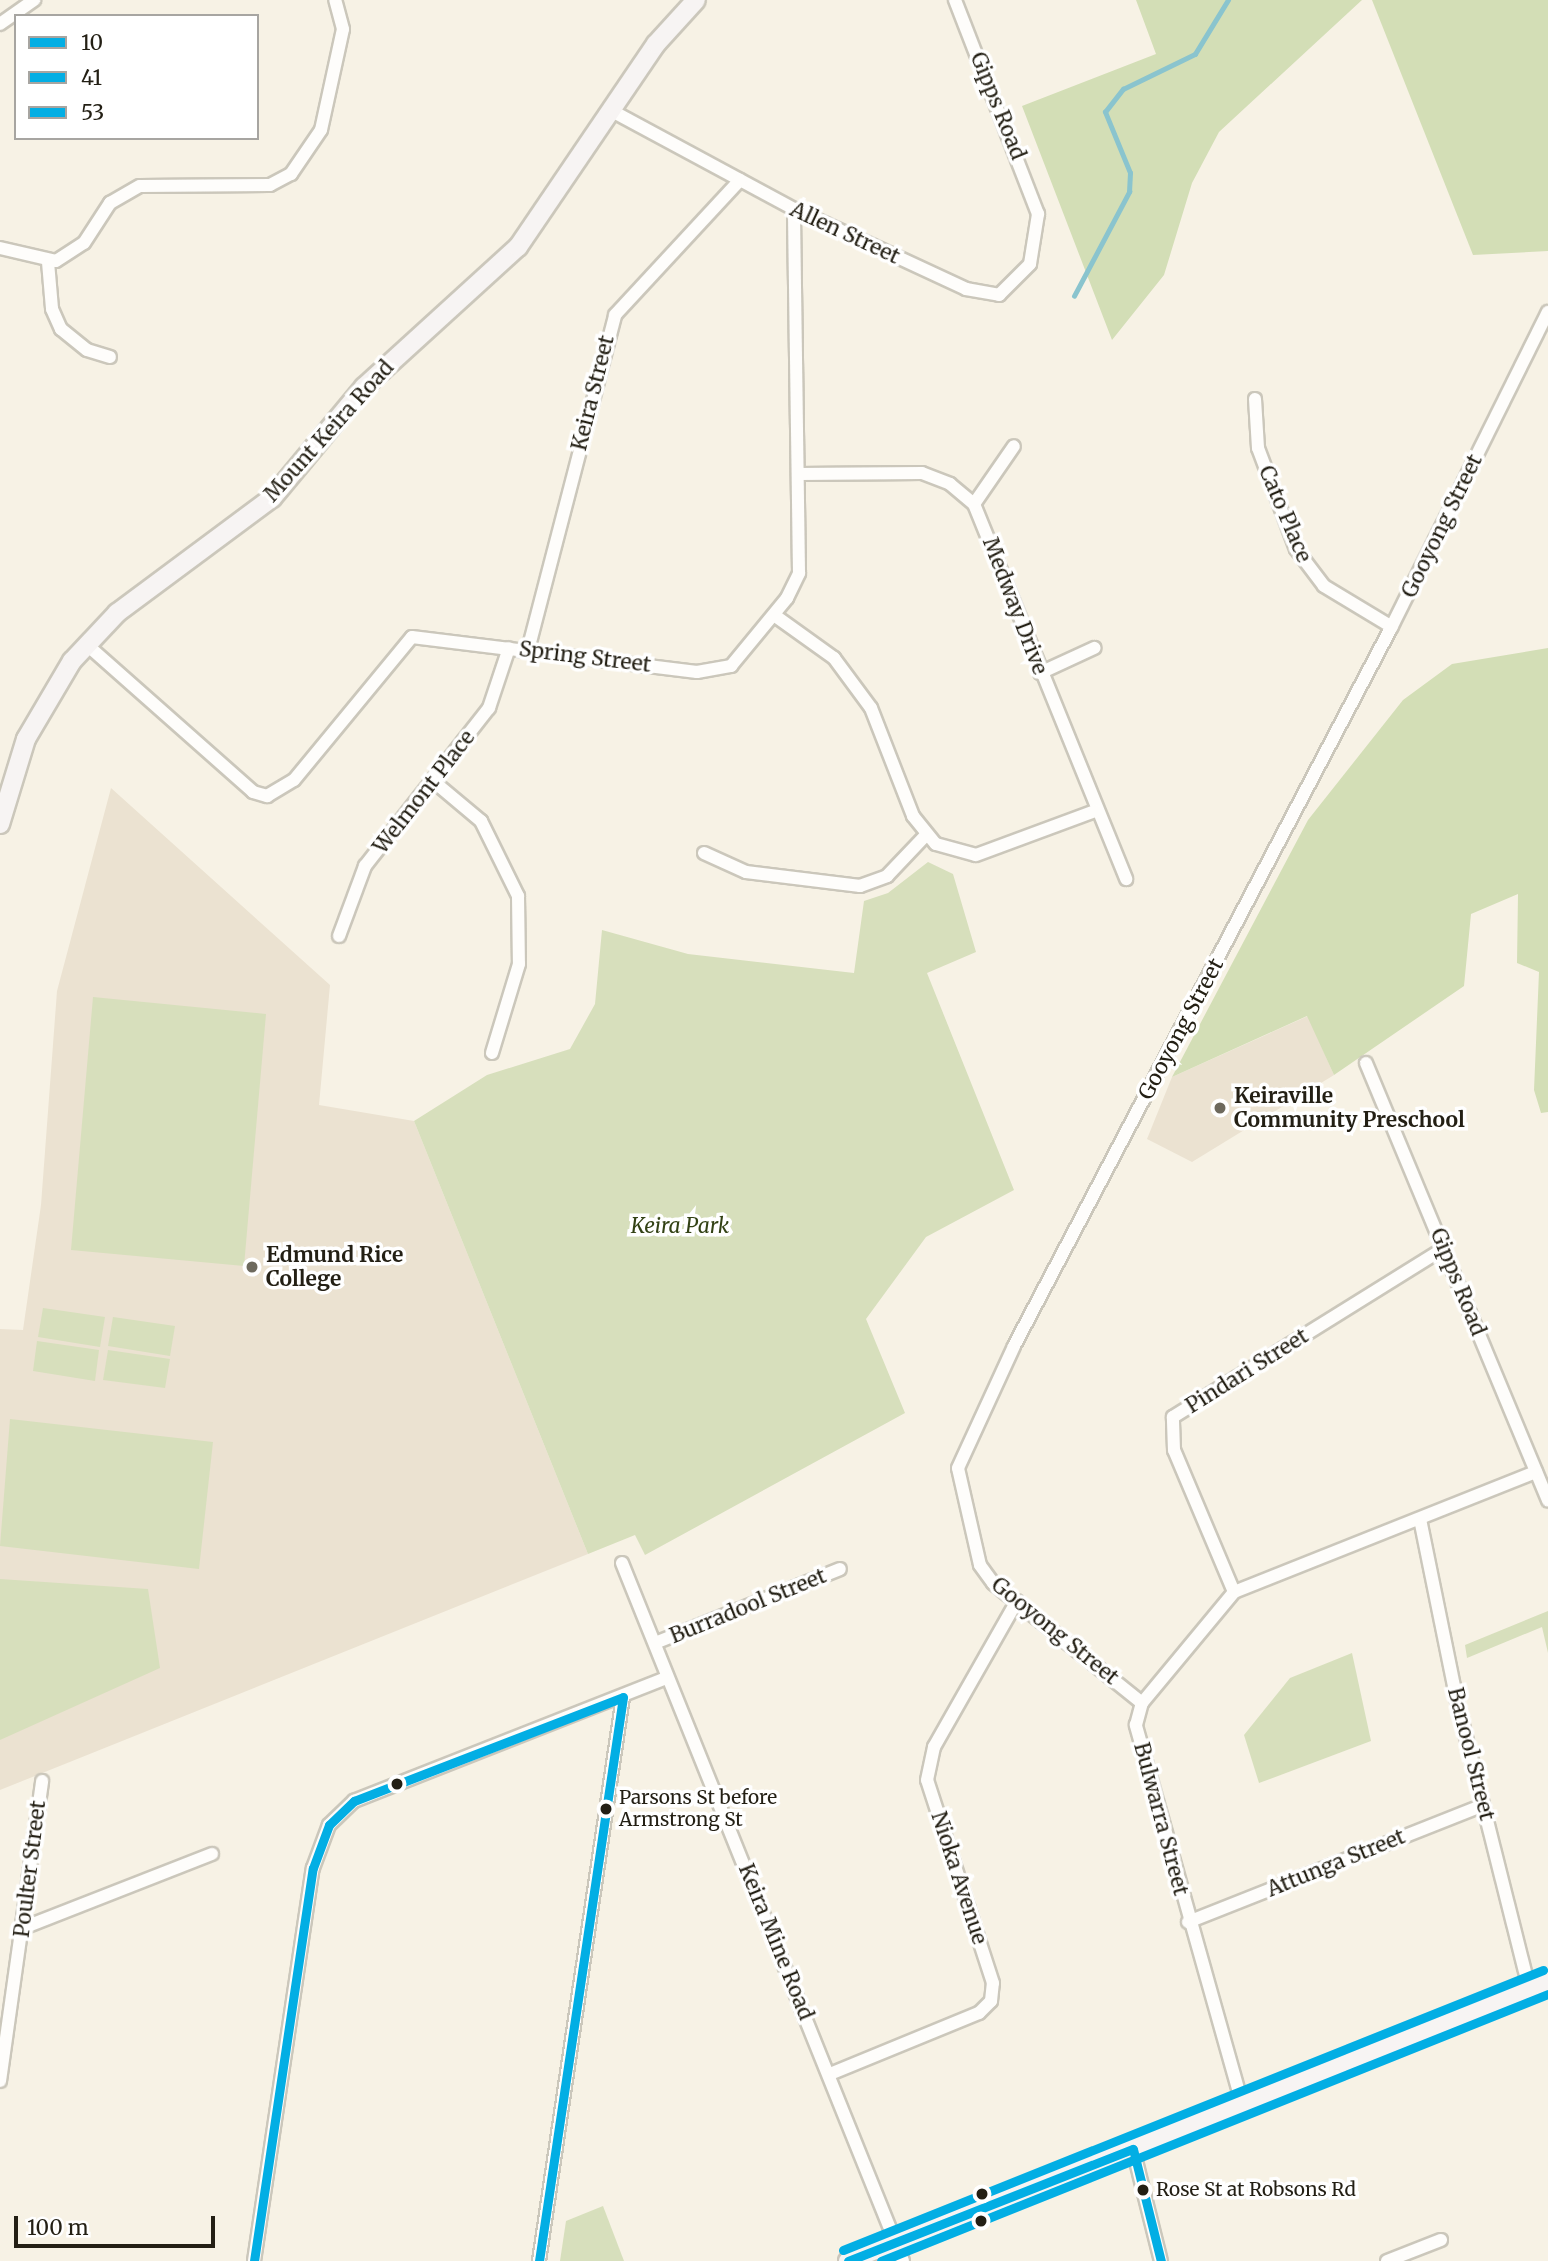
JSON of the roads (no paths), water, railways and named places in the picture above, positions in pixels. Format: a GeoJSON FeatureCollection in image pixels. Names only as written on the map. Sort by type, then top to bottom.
{"type":"FeatureCollection","features":[{"type":"Feature","properties":{"kind":"main road","name":"Mount Keira Road"},"geometry":{"type":"LineString","coordinates":[[0,824],[42,706],[86,644],[148,588],[288,483],[364,387],[518,247],[656,44],[696,0]]}},
{"type":"Feature","properties":{"kind":"main road"},"geometry":{"type":"LineString","coordinates":[[848,2261],[1548,1981]]}},
{"type":"Feature","properties":{"kind":"street"},"geometry":{"type":"LineString","coordinates":[[14,14],[34,0]]}},
{"type":"Feature","properties":{"kind":"street"},"geometry":{"type":"LineString","coordinates":[[0,248],[48,262],[84,243],[110,203],[140,186],[270,185],[291,174],[321,130],[343,29],[335,0]]}},
{"type":"Feature","properties":{"kind":"street","name":"Gipps Road"},"geometry":{"type":"LineString","coordinates":[[955,0],[1038,214]]}},
{"type":"Feature","properties":{"kind":"street","name":"Allen Street"},"geometry":{"type":"LineString","coordinates":[[612,111],[793,209],[966,289],[999,295],[1018,282],[1036,244],[1038,214]]}},
{"type":"Feature","properties":{"kind":"street","name":"Keira Street"},"geometry":{"type":"LineString","coordinates":[[528,650],[615,315],[740,180]]}},
{"type":"Feature","properties":{"kind":"street","name":"Spring Street"},"geometry":{"type":"LineString","coordinates":[[86,644],[253,792],[267,796],[294,779],[407,640],[424,636],[713,673],[731,666],[774,615],[799,573],[793,209]]}},
{"type":"Feature","properties":{"kind":"street"},"geometry":{"type":"LineString","coordinates":[[48,262],[52,309],[61,329],[87,350],[110,357]]}},
{"type":"Feature","properties":{"kind":"street","name":"Gooyong Street"},"geometry":{"type":"LineString","coordinates":[[1142,1703],[1017,1601],[980,1565],[958,1468],[1014,1346],[1392,627],[1548,312]]}},
{"type":"Feature","properties":{"kind":"street","name":"Cato Place"},"geometry":{"type":"LineString","coordinates":[[1255,399],[1258,448],[1296,549],[1324,586],[1392,627]]}},
{"type":"Feature","properties":{"kind":"street"},"geometry":{"type":"LineString","coordinates":[[799,474],[922,473],[950,484],[974,504],[1014,446]]}},
{"type":"Feature","properties":{"kind":"street","name":"Medway Drive"},"geometry":{"type":"LineString","coordinates":[[974,504],[1095,811],[1126,879]]}},
{"type":"Feature","properties":{"kind":"street"},"geometry":{"type":"LineString","coordinates":[[774,615],[834,658],[871,708],[909,809],[926,835],[946,849],[976,855],[1095,811]]}},
{"type":"Feature","properties":{"kind":"street","name":"Welmont Place"},"geometry":{"type":"LineString","coordinates":[[339,936],[365,866],[489,708],[509,648]]}},
{"type":"Feature","properties":{"kind":"street"},"geometry":{"type":"LineString","coordinates":[[1040,673],[1094,648]]}},
{"type":"Feature","properties":{"kind":"street"},"geometry":{"type":"LineString","coordinates":[[432,780],[486,828],[518,896],[519,964],[492,1053]]}},
{"type":"Feature","properties":{"kind":"street"},"geometry":{"type":"LineString","coordinates":[[704,853],[746,872],[860,886],[887,876],[926,835]]}},
{"type":"Feature","properties":{"kind":"street","name":"Gipps Road"},"geometry":{"type":"LineString","coordinates":[[1366,1063],[1548,1500]]}},
{"type":"Feature","properties":{"kind":"street","name":"Pindari Street"},"geometry":{"type":"LineString","coordinates":[[1234,1592],[1174,1450],[1173,1417],[1444,1248]]}},
{"type":"Feature","properties":{"kind":"street"},"geometry":{"type":"LineString","coordinates":[[1142,1703],[1234,1592],[1536,1472]]}},
{"type":"Feature","properties":{"kind":"street","name":"Banool Street"},"geometry":{"type":"LineString","coordinates":[[1420,1519],[1483,1805],[1529,1988]]}},
{"type":"Feature","properties":{"kind":"street","name":"Keira Mine Road"},"geometry":{"type":"LineString","coordinates":[[622,1563],[830,2074],[903,2261]]}},
{"type":"Feature","properties":{"kind":"street","name":"Burradool Street"},"geometry":{"type":"LineString","coordinates":[[655,1643],[840,1569]]}},
{"type":"Feature","properties":{"kind":"street","name":"Nioka Avenue"},"geometry":{"type":"LineString","coordinates":[[830,2074],[979,2013],[990,2001],[993,1983],[927,1780],[934,1747],[1017,1601]]}},
{"type":"Feature","properties":{"kind":"street"},"geometry":{"type":"LineString","coordinates":[[254,2261],[317,1852],[336,1815],[354,1801],[667,1678]]}},
{"type":"Feature","properties":{"kind":"street"},"geometry":{"type":"LineString","coordinates":[[538,2261],[624,1697]]}},
{"type":"Feature","properties":{"kind":"street","name":"Bulwarra Street"},"geometry":{"type":"LineString","coordinates":[[1142,1703],[1136,1726],[1188,1922],[1242,2104]]}},
{"type":"Feature","properties":{"kind":"street","name":"Poulter Street"},"geometry":{"type":"LineString","coordinates":[[0,2081],[42,1781]]}},
{"type":"Feature","properties":{"kind":"street","name":"Attunga Street"},"geometry":{"type":"LineString","coordinates":[[1188,1922],[1483,1805]]}},
{"type":"Feature","properties":{"kind":"street"},"geometry":{"type":"LineString","coordinates":[[23,1928],[212,1854]]}},
{"type":"Feature","properties":{"kind":"street"},"geometry":{"type":"LineString","coordinates":[[1133,2149],[1161,2261]]}},
{"type":"Feature","properties":{"kind":"street"},"geometry":{"type":"LineString","coordinates":[[1387,2261],[1441,2240]]}},
{"type":"Feature","properties":{"kind":"waterway"},"geometry":{"type":"LineString","coordinates":[[1074,296],[1129,192],[1130,173],[1105,112],[1123,89],[1195,54],[1228,0]]}},
{"type":"Feature","properties":{"kind":"place","name":"Keiraville Community Preschool"},"geometry":{"type":"Point","coordinates":[1220,1108]}},
{"type":"Feature","properties":{"kind":"place","name":"Edmund Rice College"},"geometry":{"type":"Point","coordinates":[252,1267]}},
{"type":"Feature","properties":{"kind":"place","name":"Parsons St before Armstrong St"},"geometry":{"type":"Point","coordinates":[606,1809]}},
{"type":"Feature","properties":{"kind":"place","name":"Rose St at Robsons Rd"},"geometry":{"type":"Point","coordinates":[1143,2190]}},
{"type":"Feature","properties":{"kind":"park label","name":"Keira Park"},"geometry":{"type":"Point","coordinates":[680,1226]}}]}
